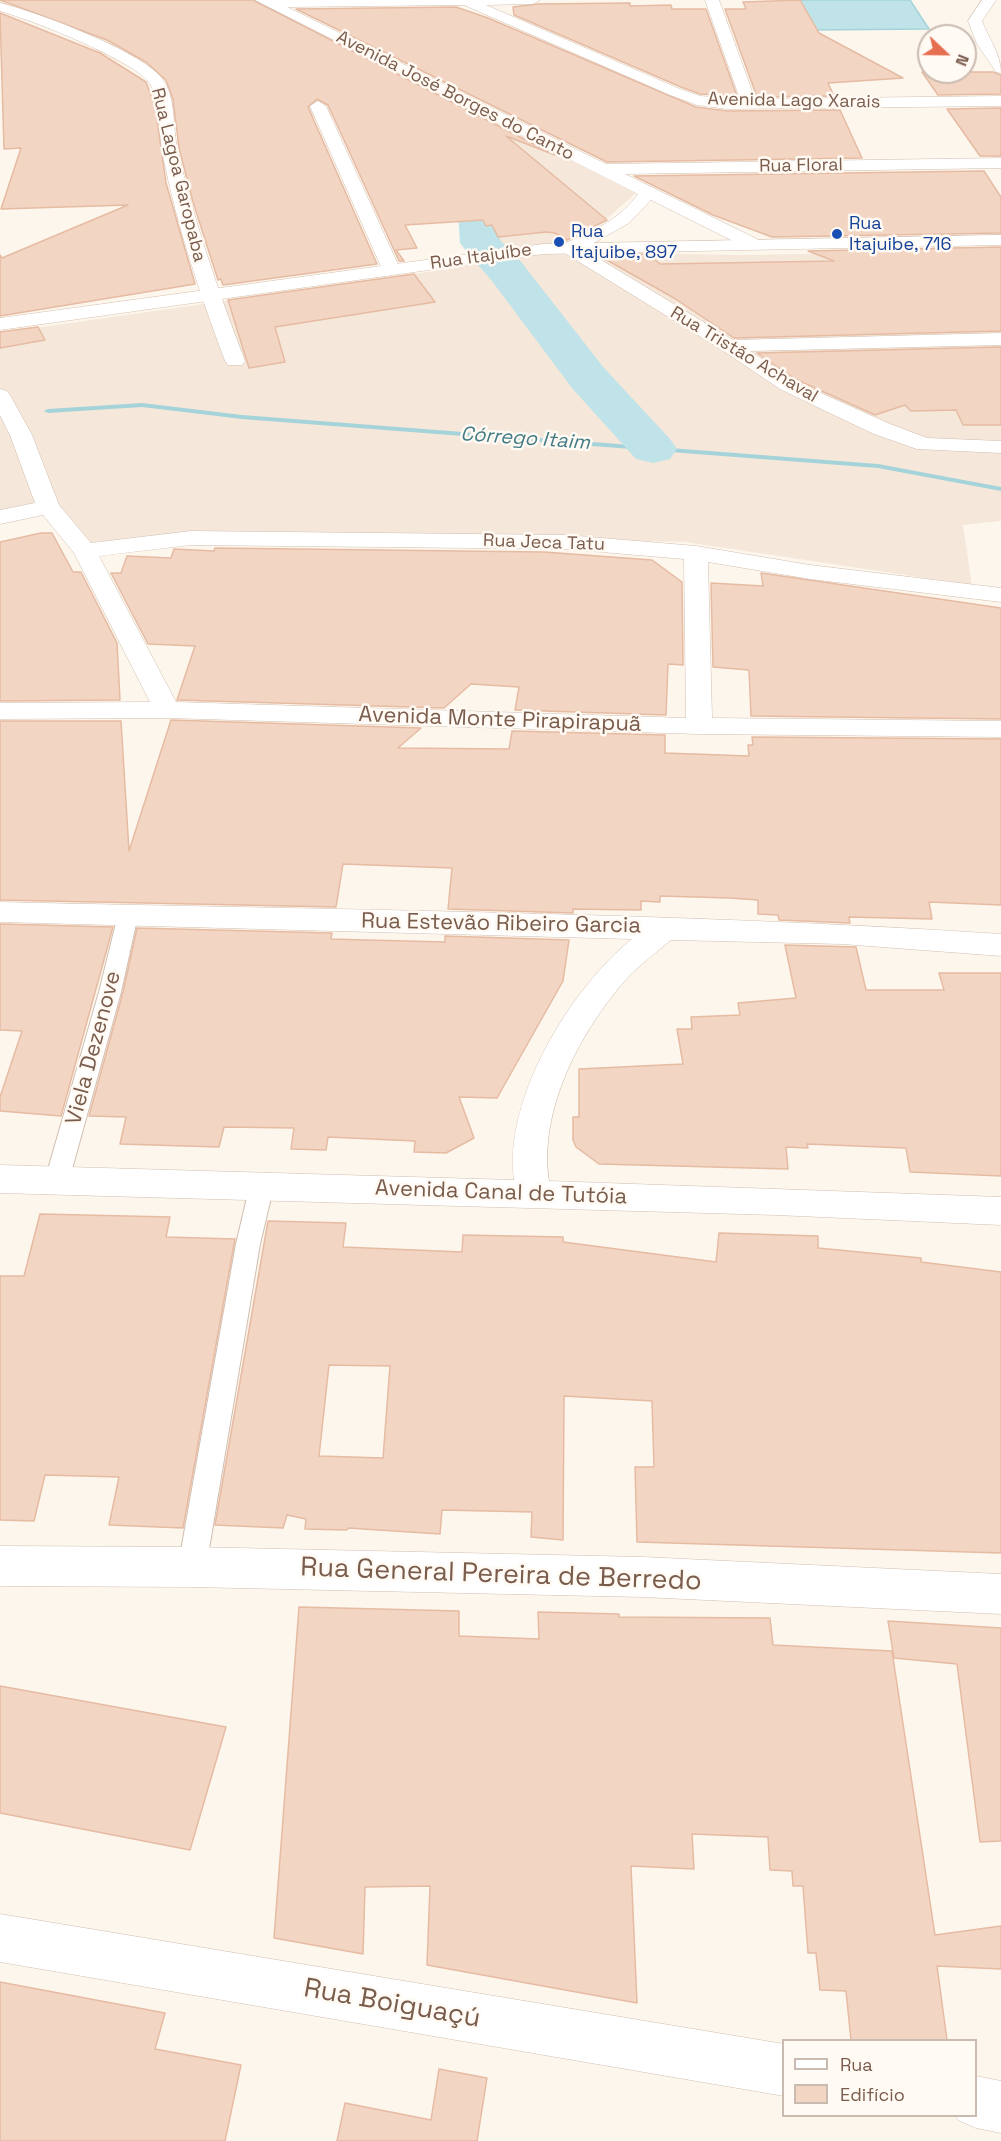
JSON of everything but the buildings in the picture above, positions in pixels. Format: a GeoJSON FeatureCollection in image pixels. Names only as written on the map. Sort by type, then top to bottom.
{"type":"FeatureCollection","features":[{"type":"Feature","properties":{"kind":"street","name":"Avenida Lago Xarais"},"geometry":{"type":"LineString","coordinates":[[464,0],[675,92],[716,103],[1001,101]]}},
{"type":"Feature","properties":{"kind":"street"},"geometry":{"type":"LineString","coordinates":[[266,2],[533,0]]}},
{"type":"Feature","properties":{"kind":"street"},"geometry":{"type":"LineString","coordinates":[[712,0],[749,103]]}},
{"type":"Feature","properties":{"kind":"street"},"geometry":{"type":"LineString","coordinates":[[989,0],[975,21],[984,44],[1001,69]]}},
{"type":"Feature","properties":{"kind":"street","name":"Avenida José Borges do Canto"},"geometry":{"type":"LineString","coordinates":[[266,2],[751,243]]}},
{"type":"Feature","properties":{"kind":"street","name":"Rua Lagoa Garopaba"},"geometry":{"type":"LineString","coordinates":[[0,6],[25,14],[111,54],[153,77],[159,86],[168,143],[203,279],[211,297]]}},
{"type":"Feature","properties":{"kind":"street"},"geometry":{"type":"LineString","coordinates":[[984,44],[1001,43]]}},
{"type":"Feature","properties":{"kind":"street"},"geometry":{"type":"LineString","coordinates":[[318,106],[391,269]]}},
{"type":"Feature","properties":{"kind":"street","name":"Rua Floral"},"geometry":{"type":"LineString","coordinates":[[601,169],[1001,163]]}},
{"type":"Feature","properties":{"kind":"street"},"geometry":{"type":"LineString","coordinates":[[569,248],[605,232],[626,219],[639,206],[648,192]]}},
{"type":"Feature","properties":{"kind":"street","name":"Rua Itajuíbe"},"geometry":{"type":"LineString","coordinates":[[0,324],[211,297],[523,251],[751,243],[1001,240]]}},
{"type":"Feature","properties":{"kind":"street","name":"Rua Tristão Achaval"},"geometry":{"type":"LineString","coordinates":[[569,248],[729,346],[787,386],[906,439],[938,446],[1001,447]]}},
{"type":"Feature","properties":{"kind":"street"},"geometry":{"type":"LineString","coordinates":[[211,297],[235,361]]}},
{"type":"Feature","properties":{"kind":"street"},"geometry":{"type":"LineString","coordinates":[[729,346],[1001,339]]}},
{"type":"Feature","properties":{"kind":"street"},"geometry":{"type":"LineString","coordinates":[[4,405],[21,435],[48,507],[85,551],[167,710]]}},
{"type":"Feature","properties":{"kind":"street"},"geometry":{"type":"LineString","coordinates":[[0,517],[48,507]]}},
{"type":"Feature","properties":{"kind":"street","name":"Rua Jeca Tatu"},"geometry":{"type":"LineString","coordinates":[[85,551],[142,542],[243,537],[566,542],[696,553],[822,573],[1001,595]]}},
{"type":"Feature","properties":{"kind":"street"},"geometry":{"type":"LineString","coordinates":[[696,553],[699,726]]}},
{"type":"Feature","properties":{"kind":"street","name":"Avenida Monte Pirapirapuã"},"geometry":{"type":"LineString","coordinates":[[0,711],[167,710],[699,726],[1001,729]]}},
{"type":"Feature","properties":{"kind":"street","name":"Rua Estevão Ribeiro Garcia"},"geometry":{"type":"LineString","coordinates":[[0,912],[665,928],[842,934],[1001,945]]}},
{"type":"Feature","properties":{"kind":"street"},"geometry":{"type":"LineString","coordinates":[[533,1194],[529,1157],[537,1112],[559,1056],[582,1015],[618,969],[665,928]]}},
{"type":"Feature","properties":{"kind":"street","name":"Avenida Canal de Tutóia"},"geometry":{"type":"LineString","coordinates":[[0,1179],[262,1185],[1001,1211]]}},
{"type":"Feature","properties":{"kind":"street","name":"Rua General Pereira de Berredo"},"geometry":{"type":"LineString","coordinates":[[0,1566],[192,1567],[643,1577],[1001,1594]]}},
{"type":"Feature","properties":{"kind":"street","name":"Rua Boiguaçú"},"geometry":{"type":"LineString","coordinates":[[0,1938],[782,2070]]}},
{"type":"Feature","properties":{"kind":"street"},"geometry":{"type":"LineString","coordinates":[[977,2102],[1001,2107]]}},
{"type":"Feature","properties":{"kind":"lane","name":"Viela Dezenove"},"geometry":{"type":"LineString","coordinates":[[57,1180],[107,1003],[128,915]]}},
{"type":"Feature","properties":{"kind":"lane"},"geometry":{"type":"LineString","coordinates":[[192,1567],[248,1244],[262,1185]]}},
{"type":"Feature","properties":{"kind":"shaded area"},"geometry":{"type":"Polygon","coordinates":[[[0,0],[252,0],[636,193],[569,252],[738,255],[1001,251],[1001,521],[963,525],[972,585],[685,542],[195,532],[83,543],[58,509],[0,518],[0,333],[448,269],[476,249],[467,170],[391,112],[159,129],[151,79],[83,43],[16,12],[0,9],[0,0]]]}},
{"type":"Feature","properties":{"kind":"water"},"geometry":{"type":"Polygon","coordinates":[[[789,0],[910,0],[926,24],[917,24],[917,29],[809,30],[789,0]]]}},
{"type":"Feature","properties":{"kind":"waterway"},"geometry":{"type":"LineString","coordinates":[[438,133],[475,175],[480,243],[507,272],[558,342],[588,378],[653,449]]}},
{"type":"Feature","properties":{"kind":"waterway","name":"Córrego Itaim"},"geometry":{"type":"LineString","coordinates":[[48,411],[142,405],[242,417],[878,466],[1001,489]]}},
{"type":"Feature","properties":{"kind":"place","name":"Rua Itajuibe, 716"},"geometry":{"type":"Point","coordinates":[837,234]}},
{"type":"Feature","properties":{"kind":"place","name":"Rua Itajuibe, 897"},"geometry":{"type":"Point","coordinates":[559,242]}}]}
